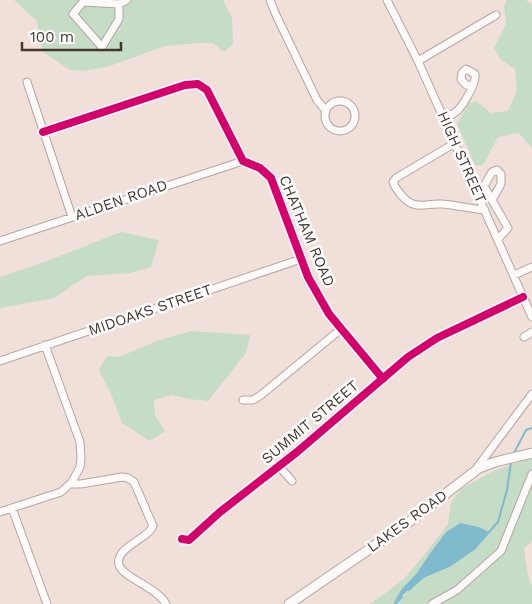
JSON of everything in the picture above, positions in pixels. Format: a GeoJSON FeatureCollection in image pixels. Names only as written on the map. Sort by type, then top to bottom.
{"type":"FeatureCollection","features":[{"type":"Feature","properties":{"kind":"main road","name":"LAKES ROAD"},"geometry":{"type":"LineString","coordinates":[[289,604],[409,522],[474,472],[495,462],[532,453]]}},
{"type":"Feature","properties":{"kind":"street"},"geometry":{"type":"LineString","coordinates":[[120,4],[119,19],[102,47],[73,14],[83,2],[120,4],[127,0]]}},
{"type":"Feature","properties":{"kind":"street"},"geometry":{"type":"LineString","coordinates":[[270,0],[317,100],[326,111],[326,121],[332,129],[342,132],[347,131],[354,124],[356,114],[347,102],[337,101],[329,106],[326,111]]}},
{"type":"Feature","properties":{"kind":"street","name":"HIGH STREET"},"geometry":{"type":"LineString","coordinates":[[387,0],[418,61],[532,317]]}},
{"type":"Feature","properties":{"kind":"street"},"geometry":{"type":"LineString","coordinates":[[418,61],[496,15]]}},
{"type":"Feature","properties":{"kind":"street"},"geometry":{"type":"LineString","coordinates":[[27,82],[72,217]]}},
{"type":"Feature","properties":{"kind":"street"},"geometry":{"type":"LineString","coordinates":[[43,132],[185,85],[198,84],[208,90],[243,160]]}},
{"type":"Feature","properties":{"kind":"street"},"geometry":{"type":"LineString","coordinates":[[444,119],[461,107],[471,87]]}},
{"type":"Feature","properties":{"kind":"street"},"geometry":{"type":"LineString","coordinates":[[455,143],[396,178],[394,186],[404,198],[414,205],[443,204],[485,210]]}},
{"type":"Feature","properties":{"kind":"street","name":"ALDEN ROAD"},"geometry":{"type":"LineString","coordinates":[[0,241],[243,160]]}},
{"type":"Feature","properties":{"kind":"street","name":"CHATHAM ROAD"},"geometry":{"type":"LineString","coordinates":[[243,160],[260,168],[271,178],[308,277],[329,314],[383,379]]}},
{"type":"Feature","properties":{"kind":"street"},"geometry":{"type":"LineString","coordinates":[[492,200],[508,228],[498,239]]}},
{"type":"Feature","properties":{"kind":"street","name":"MIDOAKS STREET"},"geometry":{"type":"LineString","coordinates":[[0,361],[301,260]]}},
{"type":"Feature","properties":{"kind":"street"},"geometry":{"type":"LineString","coordinates":[[514,274],[532,267]]}},
{"type":"Feature","properties":{"kind":"street","name":"SUMMIT STREET"},"geometry":{"type":"LineString","coordinates":[[182,539],[189,540],[220,512],[279,466],[408,357],[437,338],[523,297]]}},
{"type":"Feature","properties":{"kind":"street"},"geometry":{"type":"LineString","coordinates":[[243,400],[253,400],[261,395],[341,329]]}},
{"type":"Feature","properties":{"kind":"street"},"geometry":{"type":"LineString","coordinates":[[524,337],[532,332]]}},
{"type":"Feature","properties":{"kind":"street"},"geometry":{"type":"LineString","coordinates":[[0,512],[61,492],[70,484],[80,468],[80,442],[45,345]]}},
{"type":"Feature","properties":{"kind":"street"},"geometry":{"type":"LineString","coordinates":[[474,472],[532,394]]}},
{"type":"Feature","properties":{"kind":"street"},"geometry":{"type":"LineString","coordinates":[[279,466],[292,481]]}},
{"type":"Feature","properties":{"kind":"street"},"geometry":{"type":"LineString","coordinates":[[432,604],[458,590],[501,551],[532,474]]}},
{"type":"Feature","properties":{"kind":"street"},"geometry":{"type":"LineString","coordinates":[[70,484],[81,484],[122,476],[134,482],[153,526],[148,534],[128,547],[118,563],[121,570],[158,593],[166,604]]}},
{"type":"Feature","properties":{"kind":"street"},"geometry":{"type":"LineString","coordinates":[[12,508],[47,604]]}},
{"type":"Feature","properties":{"kind":"green space"},"geometry":{"type":"Polygon","coordinates":[[[14,0],[223,0],[232,18],[233,44],[224,52],[213,43],[165,46],[107,67],[83,71],[70,70],[43,52],[37,21],[14,0]]]}},
{"type":"Feature","properties":{"kind":"green space"},"geometry":{"type":"Polygon","coordinates":[[[507,0],[526,0],[532,5],[532,148],[519,133],[498,137],[483,165],[475,165],[457,124],[468,104],[476,101],[491,113],[508,111],[517,91],[515,69],[501,60],[494,48],[506,24],[504,6],[507,0]]]}},
{"type":"Feature","properties":{"kind":"green space"},"geometry":{"type":"Polygon","coordinates":[[[121,232],[159,240],[151,267],[131,273],[87,276],[54,298],[0,308],[0,277],[42,263],[121,232]]]}},
{"type":"Feature","properties":{"kind":"green space"},"geometry":{"type":"Polygon","coordinates":[[[191,331],[250,335],[246,353],[208,401],[172,395],[154,400],[155,415],[165,431],[150,441],[122,423],[99,370],[107,356],[119,357],[157,341],[191,331]]]}},
{"type":"Feature","properties":{"kind":"green space"},"geometry":{"type":"Polygon","coordinates":[[[532,459],[532,541],[524,549],[528,575],[532,586],[532,604],[395,604],[423,577],[451,565],[474,549],[488,533],[479,527],[460,523],[446,532],[417,573],[401,590],[393,604],[370,604],[403,580],[428,550],[448,524],[451,503],[461,489],[493,471],[532,459]]]}},
{"type":"Feature","properties":{"kind":"water"},"geometry":{"type":"Polygon","coordinates":[[[460,523],[479,527],[489,532],[474,549],[451,565],[423,577],[393,604],[401,590],[417,573],[446,532],[460,523]]]}},
{"type":"Feature","properties":{"kind":"waterway"},"geometry":{"type":"LineString","coordinates":[[514,453],[526,430],[532,428]]}},
{"type":"Feature","properties":{"kind":"waterway"},"geometry":{"type":"LineString","coordinates":[[409,590],[423,577],[451,565],[474,549],[498,522],[507,490],[511,462]]}},
{"type":"Feature","properties":{"kind":"waterway"},"geometry":{"type":"LineString","coordinates":[[395,604],[402,597]]}},
{"type":"Feature","properties":{"kind":"cycle path"},"geometry":{"type":"LineString","coordinates":[[43,132],[185,85],[198,84],[207,90],[243,161],[260,168],[271,178],[308,277],[329,314],[383,379]]}},
{"type":"Feature","properties":{"kind":"cycle path"},"geometry":{"type":"LineString","coordinates":[[182,539],[189,540],[220,512],[297,452],[408,357],[437,338],[523,297]]}}]}
